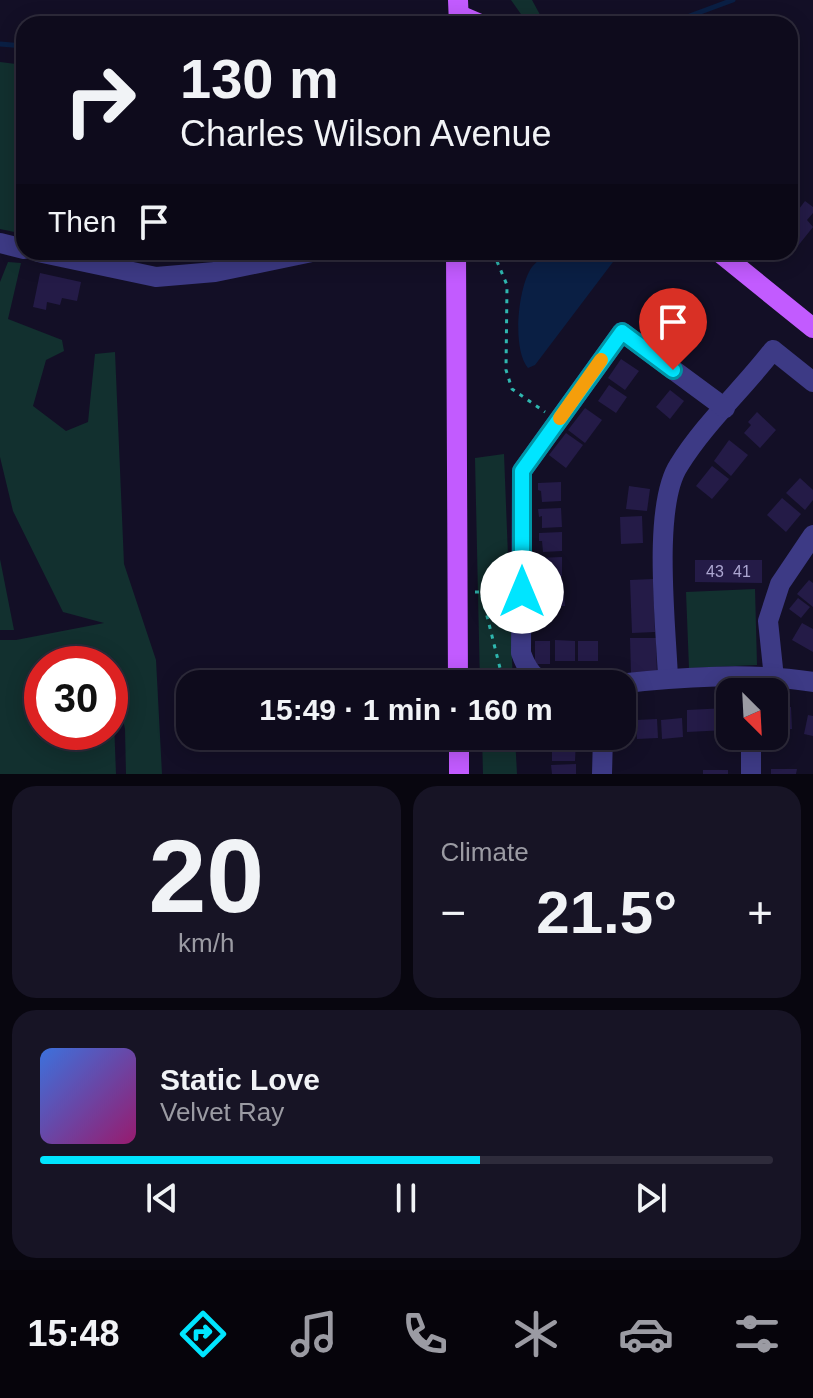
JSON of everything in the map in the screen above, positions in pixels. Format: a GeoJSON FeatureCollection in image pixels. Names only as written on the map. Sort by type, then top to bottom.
{"type":"FeatureCollection","features":[{"type":"Feature","properties":{"kind":"main road"},"geometry":{"type":"LineString","coordinates":[[456,260],[458,670]]}},
{"type":"Feature","properties":{"kind":"main road"},"geometry":{"type":"LineString","coordinates":[[729,260],[813,328]]}},
{"type":"Feature","properties":{"kind":"main road"},"geometry":{"type":"LineString","coordinates":[[459,750],[459,774]]}},
{"type":"Feature","properties":{"kind":"street"},"geometry":{"type":"LineString","coordinates":[[76,260],[156,277],[215,272],[273,260]]}},
{"type":"Feature","properties":{"kind":"street"},"geometry":{"type":"LineString","coordinates":[[528,670],[521,653],[522,471],[622,332],[725,408]]}},
{"type":"Feature","properties":{"kind":"street"},"geometry":{"type":"LineString","coordinates":[[668,678],[663,523],[667,491],[678,466],[773,350],[813,382]]}},
{"type":"Feature","properties":{"kind":"street"},"geometry":{"type":"LineString","coordinates":[[774,678],[768,621],[780,584],[813,535]]}},
{"type":"Feature","properties":{"kind":"street"},"geometry":{"type":"LineString","coordinates":[[636,682],[668,678],[716,682]]}},
{"type":"Feature","properties":{"kind":"street"},"geometry":{"type":"LineString","coordinates":[[788,679],[813,682]]}},
{"type":"Feature","properties":{"kind":"street"},"geometry":{"type":"LineString","coordinates":[[602,774],[603,750]]}},
{"type":"Feature","properties":{"kind":"street"},"geometry":{"type":"LineString","coordinates":[[751,750],[751,774]]}},
{"type":"Feature","properties":{"kind":"path"},"geometry":{"type":"LineString","coordinates":[[496,260],[507,285],[506,370],[512,389],[557,421]]}},
{"type":"Feature","properties":{"kind":"path"},"geometry":{"type":"LineString","coordinates":[[458,593],[481,592],[500,670]]}},
{"type":"Feature","properties":{"kind":"green space"},"geometry":{"type":"Polygon","coordinates":[[[511,0],[532,0],[541,16],[522,16],[511,0]]]}},
{"type":"Feature","properties":{"kind":"green space"},"geometry":{"type":"Polygon","coordinates":[[[0,62],[16,64],[16,232],[0,229],[0,62]]]}},
{"type":"Feature","properties":{"kind":"green space"},"geometry":{"type":"Polygon","coordinates":[[[8,262],[21,263],[8,319],[62,340],[64,351],[46,360],[33,406],[66,431],[88,422],[95,354],[115,352],[124,564],[156,660],[162,774],[126,774],[128,646],[24,646],[24,750],[115,750],[116,774],[0,774],[0,640],[16,640],[104,623],[63,612],[13,511],[0,457],[0,282],[8,262]]]}},
{"type":"Feature","properties":{"kind":"green space"},"geometry":{"type":"Polygon","coordinates":[[[504,454],[512,670],[480,670],[475,458],[504,454]]]}},
{"type":"Feature","properties":{"kind":"green space"},"geometry":{"type":"Polygon","coordinates":[[[0,559],[14,630],[0,630],[0,559]]]}},
{"type":"Feature","properties":{"kind":"green space"},"geometry":{"type":"Polygon","coordinates":[[[755,589],[757,665],[689,668],[686,592],[755,589]]]}},
{"type":"Feature","properties":{"kind":"green space"},"geometry":{"type":"Polygon","coordinates":[[[482,750],[516,750],[517,774],[483,774],[482,750]]]}},
{"type":"Feature","properties":{"kind":"water"},"geometry":{"type":"Polygon","coordinates":[[[540,260],[614,260],[535,365],[528,368],[520,348],[518,320],[526,279],[540,260]]]}},
{"type":"Feature","properties":{"kind":"building"},"geometry":{"type":"Polygon","coordinates":[[[805,201],[813,207],[813,213],[807,220],[813,227],[798,246],[798,210],[805,201]]]}},
{"type":"Feature","properties":{"kind":"building"},"geometry":{"type":"Polygon","coordinates":[[[40,273],[81,282],[77,301],[62,298],[60,305],[47,302],[46,310],[33,307],[40,273]]]}},
{"type":"Feature","properties":{"kind":"building"},"geometry":{"type":"Polygon","coordinates":[[[621,359],[639,371],[625,390],[608,378],[621,359]]]}},
{"type":"Feature","properties":{"kind":"building"},"geometry":{"type":"Polygon","coordinates":[[[609,385],[627,397],[616,413],[598,401],[609,385]]]}},
{"type":"Feature","properties":{"kind":"building"},"geometry":{"type":"Polygon","coordinates":[[[670,390],[684,401],[670,419],[656,407],[670,390]]]}},
{"type":"Feature","properties":{"kind":"building"},"geometry":{"type":"Polygon","coordinates":[[[585,408],[602,420],[585,443],[568,430],[585,408]]]}},
{"type":"Feature","properties":{"kind":"building"},"geometry":{"type":"Polygon","coordinates":[[[757,412],[776,430],[760,448],[744,433],[757,412]]]}},
{"type":"Feature","properties":{"kind":"building"},"geometry":{"type":"Polygon","coordinates":[[[566,433],[583,445],[566,468],[549,455],[566,433]]]}},
{"type":"Feature","properties":{"kind":"building"},"geometry":{"type":"Polygon","coordinates":[[[729,440],[748,455],[731,476],[714,461],[729,440]]]}},
{"type":"Feature","properties":{"kind":"building"},"geometry":{"type":"Polygon","coordinates":[[[712,466],[729,479],[712,499],[696,486],[712,466]]]}},
{"type":"Feature","properties":{"kind":"building"},"geometry":{"type":"Polygon","coordinates":[[[800,478],[813,490],[813,500],[805,510],[786,493],[800,478]]]}},
{"type":"Feature","properties":{"kind":"building"},"geometry":{"type":"Polygon","coordinates":[[[561,482],[561,501],[542,502],[538,483],[561,482]]]}},
{"type":"Feature","properties":{"kind":"building"},"geometry":{"type":"Polygon","coordinates":[[[629,486],[650,489],[647,511],[626,509],[629,486]]]}},
{"type":"Feature","properties":{"kind":"building"},"geometry":{"type":"Polygon","coordinates":[[[782,498],[801,514],[786,532],[767,515],[782,498]]]}},
{"type":"Feature","properties":{"kind":"building"},"geometry":{"type":"Polygon","coordinates":[[[561,508],[562,527],[542,528],[542,516],[539,517],[538,509],[561,508]]]}},
{"type":"Feature","properties":{"kind":"building"},"geometry":{"type":"Polygon","coordinates":[[[642,516],[643,543],[621,544],[620,517],[642,516]]]}},
{"type":"Feature","properties":{"kind":"building"},"geometry":{"type":"Polygon","coordinates":[[[562,532],[562,551],[543,552],[539,533],[562,532]]]}},
{"type":"Feature","properties":{"kind":"building"},"geometry":{"type":"Polygon","coordinates":[[[562,557],[562,576],[543,577],[538,558],[562,557]]]}},
{"type":"Feature","properties":{"kind":"building"},"geometry":{"type":"Polygon","coordinates":[[[695,560],[762,560],[762,583],[695,582],[695,560]]]}},
{"type":"Feature","properties":{"kind":"building"},"geometry":{"type":"Polygon","coordinates":[[[653,579],[655,632],[632,633],[630,580],[653,579]]]}},
{"type":"Feature","properties":{"kind":"building"},"geometry":{"type":"Polygon","coordinates":[[[563,580],[565,606],[542,607],[541,581],[563,580]]]}},
{"type":"Feature","properties":{"kind":"building"},"geometry":{"type":"Polygon","coordinates":[[[809,580],[813,583],[813,607],[797,594],[809,580]]]}},
{"type":"Feature","properties":{"kind":"building"},"geometry":{"type":"Polygon","coordinates":[[[798,598],[810,607],[801,618],[789,609],[798,598]]]}},
{"type":"Feature","properties":{"kind":"building"},"geometry":{"type":"Polygon","coordinates":[[[802,623],[813,629],[813,652],[792,640],[802,623]]]}},
{"type":"Feature","properties":{"kind":"building"},"geometry":{"type":"Polygon","coordinates":[[[630,638],[656,638],[657,674],[636,674],[636,670],[631,670],[630,638]]]}},
{"type":"Feature","properties":{"kind":"building"},"geometry":{"type":"Polygon","coordinates":[[[555,640],[575,641],[575,661],[555,661],[555,640]]]}},
{"type":"Feature","properties":{"kind":"building"},"geometry":{"type":"Polygon","coordinates":[[[535,641],[550,641],[550,664],[535,664],[535,641]]]}},
{"type":"Feature","properties":{"kind":"building"},"geometry":{"type":"Polygon","coordinates":[[[578,641],[598,641],[598,661],[578,661],[578,641]]]}},
{"type":"Feature","properties":{"kind":"building"},"geometry":{"type":"Polygon","coordinates":[[[788,707],[791,707],[792,729],[788,729],[788,707]]]}},
{"type":"Feature","properties":{"kind":"building"},"geometry":{"type":"Polygon","coordinates":[[[716,709],[716,731],[687,732],[687,710],[716,709]]]}},
{"type":"Feature","properties":{"kind":"building"},"geometry":{"type":"Polygon","coordinates":[[[808,715],[813,716],[813,736],[804,734],[808,715]]]}},
{"type":"Feature","properties":{"kind":"building"},"geometry":{"type":"Polygon","coordinates":[[[682,718],[683,737],[662,739],[661,720],[682,718]]]}},
{"type":"Feature","properties":{"kind":"building"},"geometry":{"type":"Polygon","coordinates":[[[657,719],[658,738],[637,739],[636,720],[657,719]]]}},
{"type":"Feature","properties":{"kind":"building"},"geometry":{"type":"Polygon","coordinates":[[[552,750],[576,750],[575,761],[552,761],[552,750]]]}},
{"type":"Feature","properties":{"kind":"building"},"geometry":{"type":"Polygon","coordinates":[[[576,764],[576,774],[552,774],[551,765],[576,764]]]}},
{"type":"Feature","properties":{"kind":"building"},"geometry":{"type":"Polygon","coordinates":[[[771,769],[797,769],[796,774],[771,774],[771,769]]]}},
{"type":"Feature","properties":{"kind":"building"},"geometry":{"type":"Polygon","coordinates":[[[703,770],[728,770],[728,774],[703,774],[703,770]]]}},
{"type":"Feature","properties":{"kind":"waterway"},"geometry":{"type":"LineString","coordinates":[[690,16],[733,0]]}},
{"type":"Feature","properties":{"kind":"waterway"},"geometry":{"type":"LineString","coordinates":[[0,44],[16,45]]}},
{"type":"Feature","properties":{"kind":"slow traffic"},"geometry":{"type":"LineString","coordinates":[[560,418],[601,360]]}},
{"type":"Feature","properties":{"kind":"route"},"geometry":{"type":"LineString","coordinates":[[522,592],[522,471],[622,332],[673,370]]}}]}
